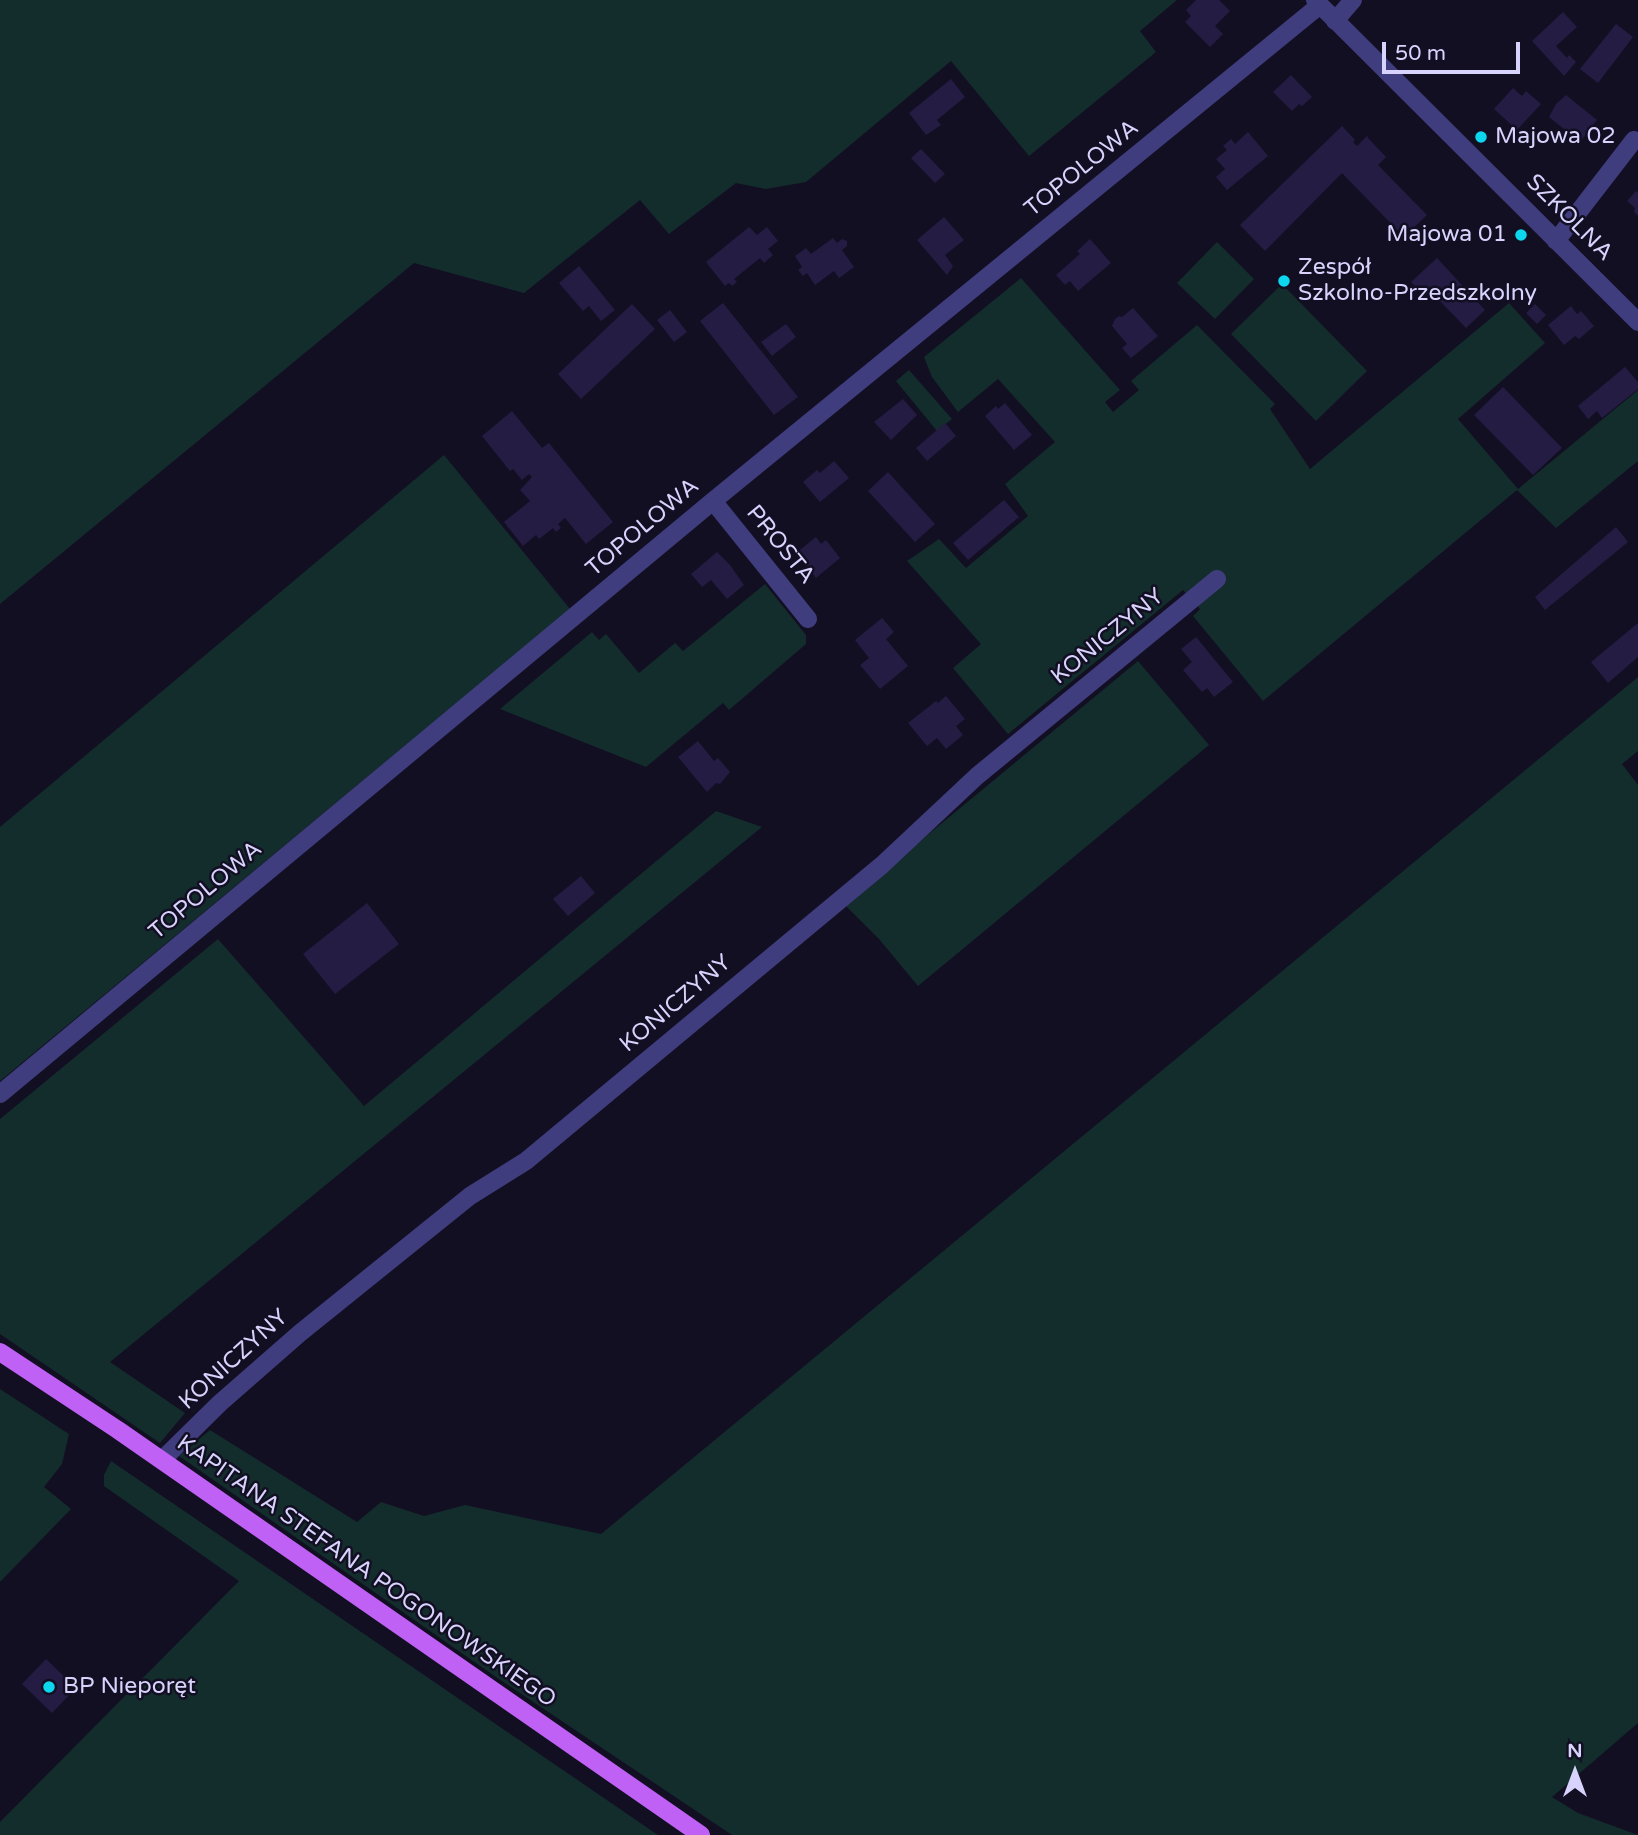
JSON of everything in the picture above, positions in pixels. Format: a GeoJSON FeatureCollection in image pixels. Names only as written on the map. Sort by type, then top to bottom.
{"type":"FeatureCollection","features":[{"type":"Feature","properties":{"kind":"main road","name":"KAPITANA STEFANA POGONOWSKIEGO"},"geometry":{"type":"LineString","coordinates":[[0,1352],[162,1460],[701,1835]]}},
{"type":"Feature","properties":{"kind":"street"},"geometry":{"type":"LineString","coordinates":[[1335,21],[1353,0]]}},
{"type":"Feature","properties":{"kind":"street","name":"SZKOLNA"},"geometry":{"type":"LineString","coordinates":[[1318,2],[1638,322]]}},
{"type":"Feature","properties":{"kind":"street","name":"TOPOLOWA"},"geometry":{"type":"LineString","coordinates":[[0,1094],[1318,2]]}},
{"type":"Feature","properties":{"kind":"street"},"geometry":{"type":"LineString","coordinates":[[1556,241],[1633,140]]}},
{"type":"Feature","properties":{"kind":"street","name":"PROSTA"},"geometry":{"type":"LineString","coordinates":[[713,502],[808,619]]}},
{"type":"Feature","properties":{"kind":"street","name":"KONICZYNY"},"geometry":{"type":"LineString","coordinates":[[162,1460],[220,1403],[300,1334],[470,1196],[526,1161],[882,865],[977,776],[1217,579]]}},
{"type":"Feature","properties":{"kind":"green space"},"geometry":{"type":"Polygon","coordinates":[[[0,0],[1177,0],[1140,31],[1156,52],[1029,156],[951,61],[806,182],[766,189],[736,183],[669,234],[640,200],[524,293],[414,263],[0,604],[0,0]]]}},
{"type":"Feature","properties":{"kind":"green space"},"geometry":{"type":"Polygon","coordinates":[[[1217,242],[1254,279],[1215,319],[1177,283],[1217,242]]]}},
{"type":"Feature","properties":{"kind":"green space"},"geometry":{"type":"Polygon","coordinates":[[[1021,278],[1120,390],[1105,402],[1113,412],[1139,390],[1131,381],[1197,325],[1275,404],[1270,409],[1310,469],[1509,303],[1545,343],[1458,419],[1518,489],[1638,390],[1638,461],[1556,528],[1517,490],[1263,701],[1193,616],[1200,609],[1183,590],[1008,734],[953,668],[981,644],[907,561],[939,539],[966,568],[1028,516],[1005,484],[1055,442],[998,379],[958,412],[932,377],[924,357],[1021,278]]]}},
{"type":"Feature","properties":{"kind":"green space"},"geometry":{"type":"Polygon","coordinates":[[[1282,284],[1367,371],[1316,421],[1231,334],[1282,284]]]}},
{"type":"Feature","properties":{"kind":"green space"},"geometry":{"type":"Polygon","coordinates":[[[909,370],[952,419],[937,431],[896,381],[909,370]]]}},
{"type":"Feature","properties":{"kind":"green space"},"geometry":{"type":"Polygon","coordinates":[[[444,455],[570,609],[0,1081],[0,827],[444,455]]]}},
{"type":"Feature","properties":{"kind":"green space"},"geometry":{"type":"Polygon","coordinates":[[[765,584],[806,635],[806,644],[729,710],[723,703],[646,767],[500,709],[592,632],[599,640],[606,634],[639,673],[675,643],[683,651],[765,584]]]}},
{"type":"Feature","properties":{"kind":"green space"},"geometry":{"type":"Polygon","coordinates":[[[1138,661],[1209,745],[918,986],[879,939],[844,904],[1138,661]]]}},
{"type":"Feature","properties":{"kind":"green space"},"geometry":{"type":"Polygon","coordinates":[[[1638,677],[1638,751],[1622,764],[1638,785],[1638,1723],[1552,1797],[1578,1813],[1638,1835],[732,1835],[496,1677],[179,1456],[210,1430],[357,1522],[381,1502],[424,1516],[465,1505],[601,1534],[1638,677]]]}},
{"type":"Feature","properties":{"kind":"green space"},"geometry":{"type":"Polygon","coordinates":[[[716,811],[762,827],[110,1362],[185,1413],[160,1443],[0,1334],[0,1119],[218,939],[364,1106],[716,811]]]}},
{"type":"Feature","properties":{"kind":"green space"},"geometry":{"type":"Polygon","coordinates":[[[0,1389],[69,1434],[62,1464],[44,1487],[71,1509],[0,1582],[0,1389]]]}},
{"type":"Feature","properties":{"kind":"green space"},"geometry":{"type":"Polygon","coordinates":[[[111,1461],[658,1835],[0,1835],[0,1822],[239,1581],[104,1486],[104,1475],[111,1461]]]}},
{"type":"Feature","properties":{"kind":"building"},"geometry":{"type":"Polygon","coordinates":[[[1196,0],[1219,0],[1230,11],[1215,26],[1223,34],[1210,47],[1185,22],[1191,16],[1186,10],[1196,0]]]}},
{"type":"Feature","properties":{"kind":"building"},"geometry":{"type":"Polygon","coordinates":[[[1563,12],[1577,27],[1556,46],[1567,58],[1569,55],[1576,62],[1564,76],[1532,41],[1563,12]]]}},
{"type":"Feature","properties":{"kind":"building"},"geometry":{"type":"Polygon","coordinates":[[[1616,24],[1633,37],[1598,83],[1580,69],[1616,24]]]}},
{"type":"Feature","properties":{"kind":"building"},"geometry":{"type":"Polygon","coordinates":[[[1291,75],[1312,97],[1292,111],[1273,92],[1291,75]]]}},
{"type":"Feature","properties":{"kind":"building"},"geometry":{"type":"Polygon","coordinates":[[[951,79],[965,97],[937,120],[941,125],[926,135],[909,113],[951,79]]]}},
{"type":"Feature","properties":{"kind":"building"},"geometry":{"type":"Polygon","coordinates":[[[1513,88],[1522,96],[1526,91],[1541,104],[1517,130],[1494,109],[1513,88]]]}},
{"type":"Feature","properties":{"kind":"building"},"geometry":{"type":"Polygon","coordinates":[[[1566,95],[1597,120],[1580,142],[1549,117],[1556,104],[1566,95]]]}},
{"type":"Feature","properties":{"kind":"building"},"geometry":{"type":"Polygon","coordinates":[[[1342,126],[1357,146],[1367,136],[1386,157],[1378,165],[1427,215],[1404,237],[1342,173],[1265,251],[1240,225],[1342,126]]]}},
{"type":"Feature","properties":{"kind":"building"},"geometry":{"type":"Polygon","coordinates":[[[1248,132],[1268,156],[1227,190],[1216,177],[1225,169],[1216,159],[1227,150],[1223,146],[1231,139],[1235,144],[1248,132]]]}},
{"type":"Feature","properties":{"kind":"building"},"geometry":{"type":"Polygon","coordinates":[[[921,149],[945,174],[935,183],[911,158],[921,149]]]}},
{"type":"Feature","properties":{"kind":"building"},"geometry":{"type":"Polygon","coordinates":[[[1636,191],[1638,216],[1634,212],[1635,208],[1627,201],[1636,191]]]}},
{"type":"Feature","properties":{"kind":"building"},"geometry":{"type":"Polygon","coordinates":[[[944,217],[964,240],[945,255],[953,266],[947,275],[917,240],[944,217]]]}},
{"type":"Feature","properties":{"kind":"building"},"geometry":{"type":"Polygon","coordinates":[[[749,227],[757,235],[767,227],[778,241],[768,249],[773,255],[764,263],[760,258],[734,279],[737,282],[732,286],[729,283],[725,286],[706,262],[749,227]]]}},
{"type":"Feature","properties":{"kind":"building"},"geometry":{"type":"Polygon","coordinates":[[[833,238],[837,243],[842,239],[847,241],[847,246],[842,250],[854,267],[839,278],[834,271],[815,285],[807,273],[803,276],[798,270],[802,267],[795,256],[806,248],[811,254],[833,238]]]}},
{"type":"Feature","properties":{"kind":"building"},"geometry":{"type":"Polygon","coordinates":[[[1090,239],[1111,263],[1078,291],[1070,281],[1065,285],[1056,275],[1080,254],[1077,251],[1090,239]]]}},
{"type":"Feature","properties":{"kind":"building"},"geometry":{"type":"Polygon","coordinates":[[[1437,258],[1485,310],[1466,328],[1435,296],[1432,299],[1423,289],[1420,292],[1411,282],[1437,258]]]}},
{"type":"Feature","properties":{"kind":"building"},"geometry":{"type":"Polygon","coordinates":[[[579,266],[615,310],[601,321],[589,306],[583,311],[559,283],[579,266]]]}},
{"type":"Feature","properties":{"kind":"building"},"geometry":{"type":"Polygon","coordinates":[[[723,303],[798,397],[774,415],[700,321],[723,303]]]}},
{"type":"Feature","properties":{"kind":"building"},"geometry":{"type":"Polygon","coordinates":[[[632,304],[655,329],[581,399],[558,374],[632,304]]]}},
{"type":"Feature","properties":{"kind":"building"},"geometry":{"type":"Polygon","coordinates":[[[1535,304],[1546,315],[1537,324],[1526,313],[1535,304]]]}},
{"type":"Feature","properties":{"kind":"building"},"geometry":{"type":"Polygon","coordinates":[[[1571,306],[1577,314],[1581,311],[1594,326],[1579,339],[1575,336],[1564,345],[1548,325],[1571,306]]]}},
{"type":"Feature","properties":{"kind":"building"},"geometry":{"type":"Polygon","coordinates":[[[1133,308],[1158,336],[1131,358],[1122,348],[1127,344],[1112,326],[1115,319],[1133,308]]]}},
{"type":"Feature","properties":{"kind":"building"},"geometry":{"type":"Polygon","coordinates":[[[670,310],[687,332],[674,342],[657,320],[670,310]]]}},
{"type":"Feature","properties":{"kind":"building"},"geometry":{"type":"Polygon","coordinates":[[[786,324],[796,337],[772,356],[761,342],[786,324]]]}},
{"type":"Feature","properties":{"kind":"building"},"geometry":{"type":"Polygon","coordinates":[[[1625,367],[1638,382],[1638,389],[1602,418],[1597,411],[1588,419],[1578,406],[1625,367]]]}},
{"type":"Feature","properties":{"kind":"building"},"geometry":{"type":"Polygon","coordinates":[[[1503,387],[1562,448],[1533,475],[1474,415],[1503,387]]]}},
{"type":"Feature","properties":{"kind":"building"},"geometry":{"type":"Polygon","coordinates":[[[903,399],[917,415],[891,440],[874,422],[903,399]]]}},
{"type":"Feature","properties":{"kind":"building"},"geometry":{"type":"Polygon","coordinates":[[[1005,403],[1032,435],[1014,450],[985,416],[996,406],[998,409],[1005,403]]]}},
{"type":"Feature","properties":{"kind":"building"},"geometry":{"type":"Polygon","coordinates":[[[512,411],[542,448],[549,443],[613,522],[586,544],[565,518],[558,524],[561,528],[556,532],[553,528],[539,539],[536,535],[523,546],[504,522],[530,501],[520,490],[532,477],[529,474],[522,480],[513,469],[510,471],[482,436],[512,411]]]}},
{"type":"Feature","properties":{"kind":"building"},"geometry":{"type":"Polygon","coordinates":[[[945,423],[956,436],[927,461],[916,448],[945,423]]]}},
{"type":"Feature","properties":{"kind":"building"},"geometry":{"type":"Polygon","coordinates":[[[834,461],[849,478],[820,502],[803,482],[834,461]]]}},
{"type":"Feature","properties":{"kind":"building"},"geometry":{"type":"Polygon","coordinates":[[[888,472],[935,524],[915,542],[868,491],[888,472]]]}},
{"type":"Feature","properties":{"kind":"building"},"geometry":{"type":"Polygon","coordinates":[[[1004,500],[1019,517],[968,560],[953,543],[1004,500]]]}},
{"type":"Feature","properties":{"kind":"building"},"geometry":{"type":"Polygon","coordinates":[[[1616,527],[1628,542],[1545,610],[1535,597],[1616,527]]]}},
{"type":"Feature","properties":{"kind":"building"},"geometry":{"type":"Polygon","coordinates":[[[816,537],[821,544],[826,540],[840,558],[816,578],[796,553],[816,537]]]}},
{"type":"Feature","properties":{"kind":"building"},"geometry":{"type":"Polygon","coordinates":[[[717,552],[744,585],[727,599],[711,580],[702,587],[691,574],[717,552]]]}},
{"type":"Feature","properties":{"kind":"building"},"geometry":{"type":"Polygon","coordinates":[[[882,618],[894,632],[886,639],[908,666],[880,689],[860,665],[869,658],[855,640],[882,618]]]}},
{"type":"Feature","properties":{"kind":"building"},"geometry":{"type":"Polygon","coordinates":[[[1638,623],[1638,657],[1608,683],[1591,662],[1638,623]]]}},
{"type":"Feature","properties":{"kind":"building"},"geometry":{"type":"Polygon","coordinates":[[[1196,637],[1233,682],[1214,697],[1207,688],[1202,692],[1183,670],[1192,662],[1181,649],[1196,637]]]}},
{"type":"Feature","properties":{"kind":"building"},"geometry":{"type":"Polygon","coordinates":[[[946,696],[965,719],[956,726],[963,735],[946,749],[937,738],[927,746],[908,723],[946,696]]]}},
{"type":"Feature","properties":{"kind":"building"},"geometry":{"type":"Polygon","coordinates":[[[698,741],[714,761],[718,758],[730,772],[720,784],[716,783],[707,792],[678,757],[698,741]]]}},
{"type":"Feature","properties":{"kind":"building"},"geometry":{"type":"Polygon","coordinates":[[[581,876],[595,893],[568,916],[553,899],[581,876]]]}},
{"type":"Feature","properties":{"kind":"building"},"geometry":{"type":"Polygon","coordinates":[[[367,903],[399,944],[335,994],[303,954],[367,903]]]}},
{"type":"Feature","properties":{"kind":"building"},"geometry":{"type":"Polygon","coordinates":[[[46,1659],[76,1688],[52,1713],[22,1684],[46,1659]]]}},
{"type":"Feature","properties":{"kind":"place","name":"Majowa 02"},"geometry":{"type":"Point","coordinates":[1481,137]}},
{"type":"Feature","properties":{"kind":"place","name":"Majowa 01"},"geometry":{"type":"Point","coordinates":[1521,235]}},
{"type":"Feature","properties":{"kind":"place","name":"Zespół Szkolno-Przedszkolny"},"geometry":{"type":"Point","coordinates":[1284,281]}},
{"type":"Feature","properties":{"kind":"place","name":"BP Nieporęt"},"geometry":{"type":"Point","coordinates":[49,1687]}}]}
